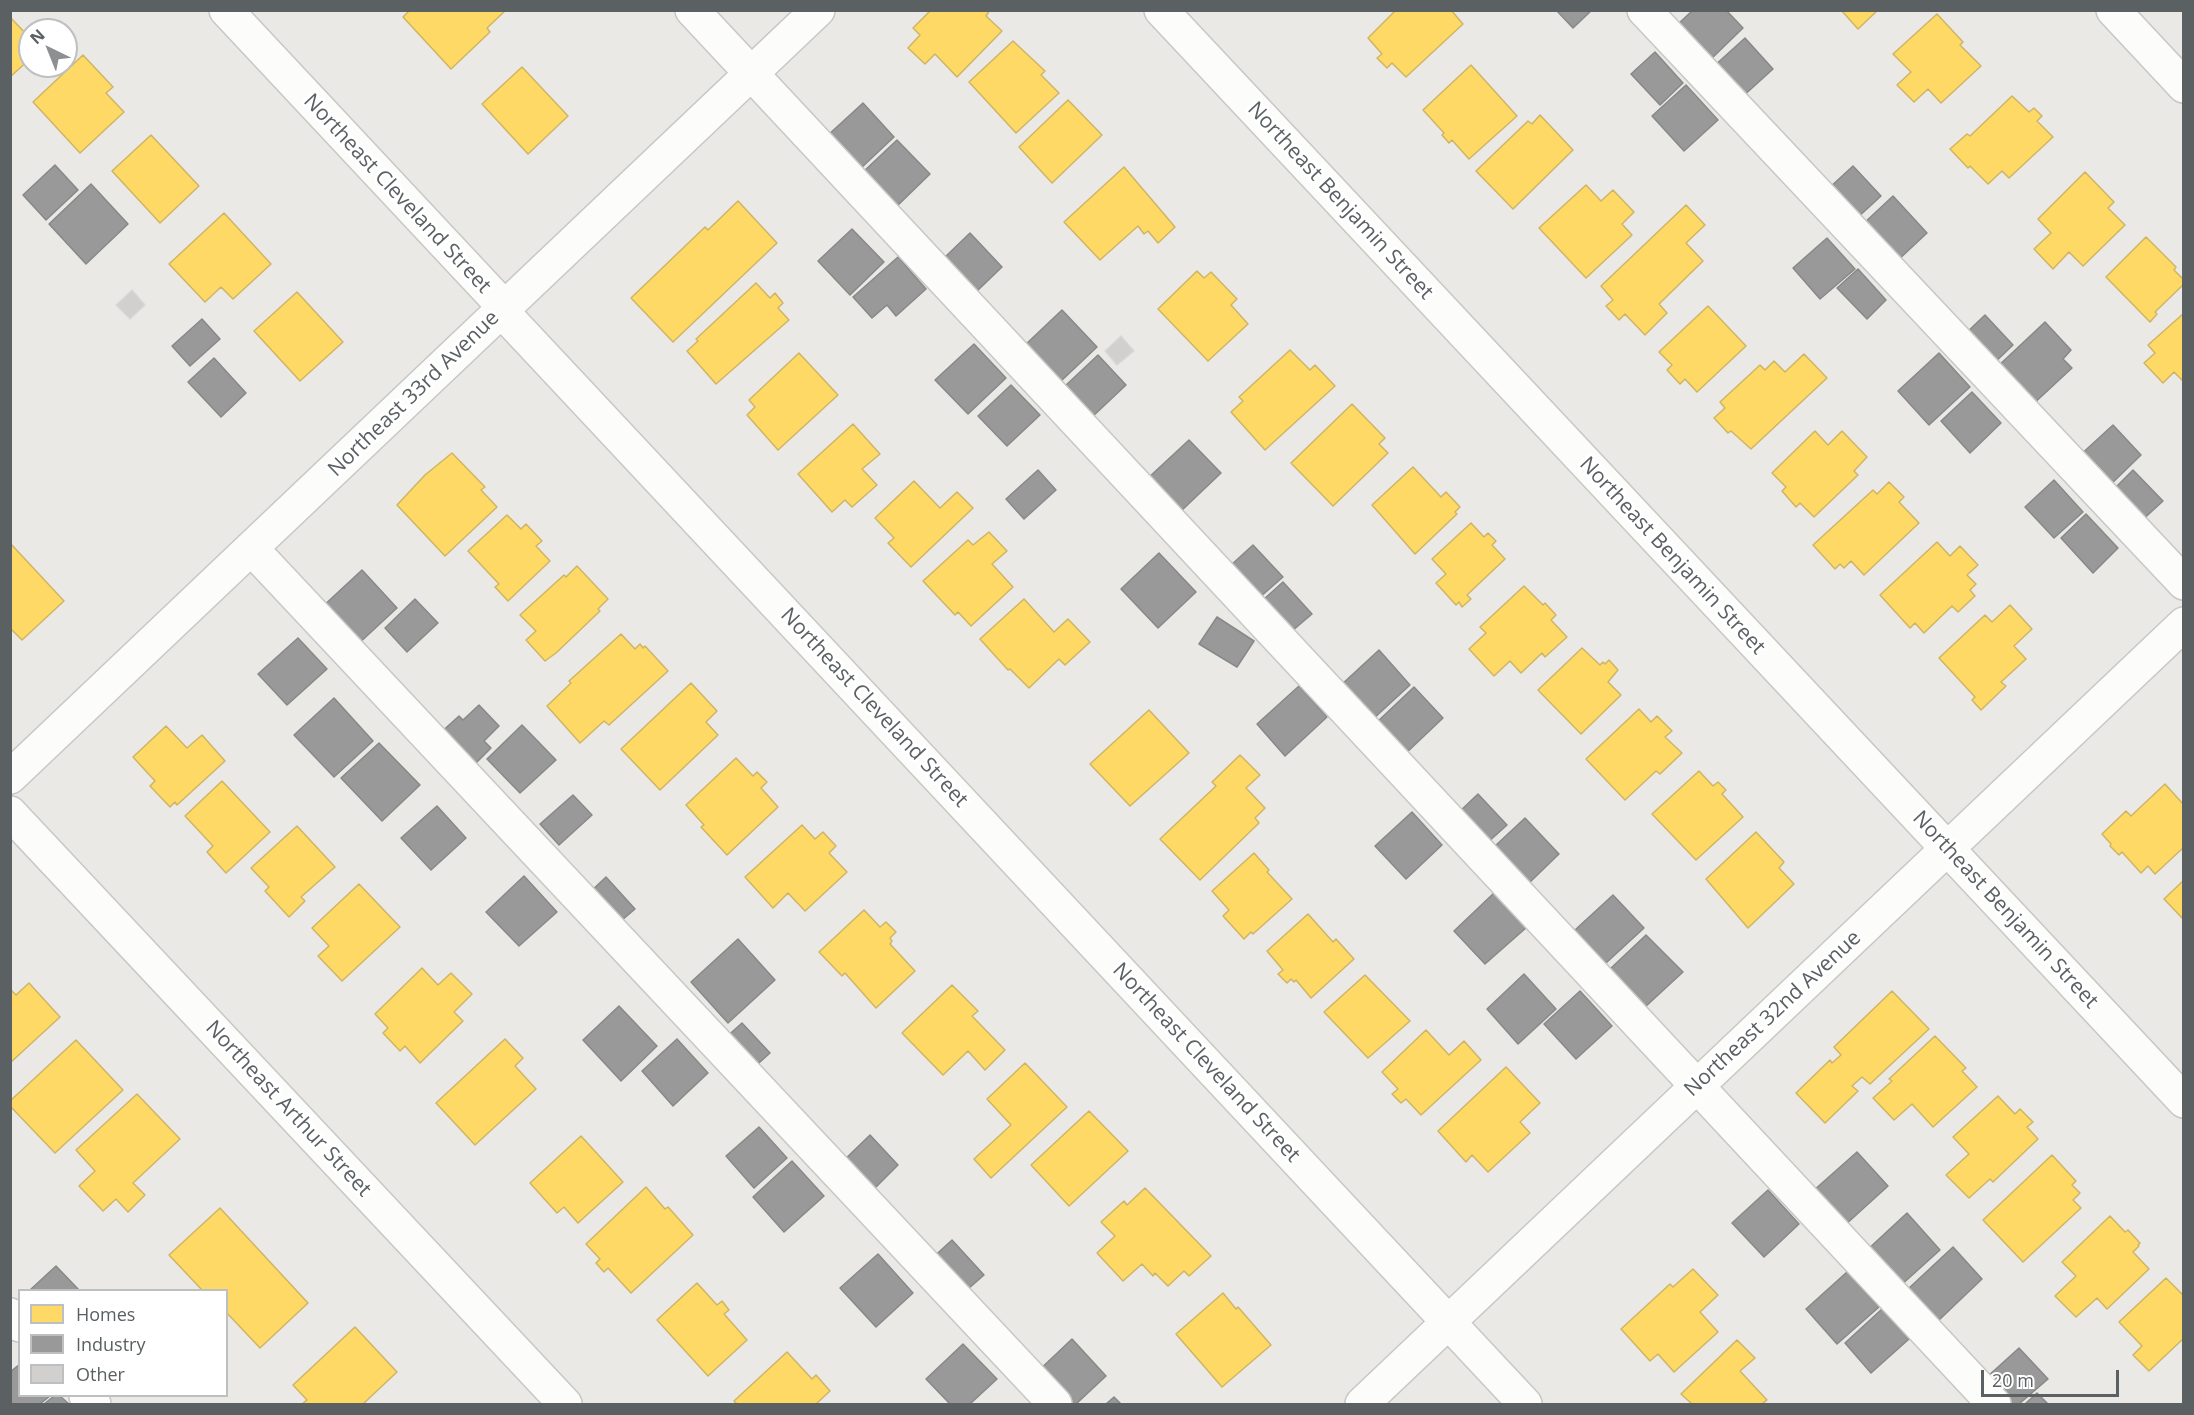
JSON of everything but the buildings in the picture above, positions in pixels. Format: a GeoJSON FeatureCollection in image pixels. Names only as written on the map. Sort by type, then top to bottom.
{"type":"FeatureCollection","features":[{"type":"Feature","properties":{"kind":"street","name":"Northeast Cleveland Street"},"geometry":{"type":"LineString","coordinates":[[226,10],[505,308],[511,321],[1525,1404]]}},
{"type":"Feature","properties":{"kind":"street"},"geometry":{"type":"LineString","coordinates":[[692,10],[1994,1404]]}},
{"type":"Feature","properties":{"kind":"street","name":"Northeast 33rd Avenue"},"geometry":{"type":"LineString","coordinates":[[10,777],[818,10]]}},
{"type":"Feature","properties":{"kind":"street","name":"Northeast Benjamin Street"},"geometry":{"type":"LineString","coordinates":[[1161,10],[2184,1101]]}},
{"type":"Feature","properties":{"kind":"street"},"geometry":{"type":"LineString","coordinates":[[1644,10],[2184,583]]}},
{"type":"Feature","properties":{"kind":"street"},"geometry":{"type":"LineString","coordinates":[[2113,10],[2184,86]]}},
{"type":"Feature","properties":{"kind":"street"},"geometry":{"type":"LineString","coordinates":[[251,549],[1055,1404]]}},
{"type":"Feature","properties":{"kind":"street","name":"Northeast 32nd Avenue"},"geometry":{"type":"LineString","coordinates":[[1362,1404],[2184,624]]}},
{"type":"Feature","properties":{"kind":"street","name":"Northeast Arthur Street"},"geometry":{"type":"LineString","coordinates":[[10,813],[565,1404]]}}]}
